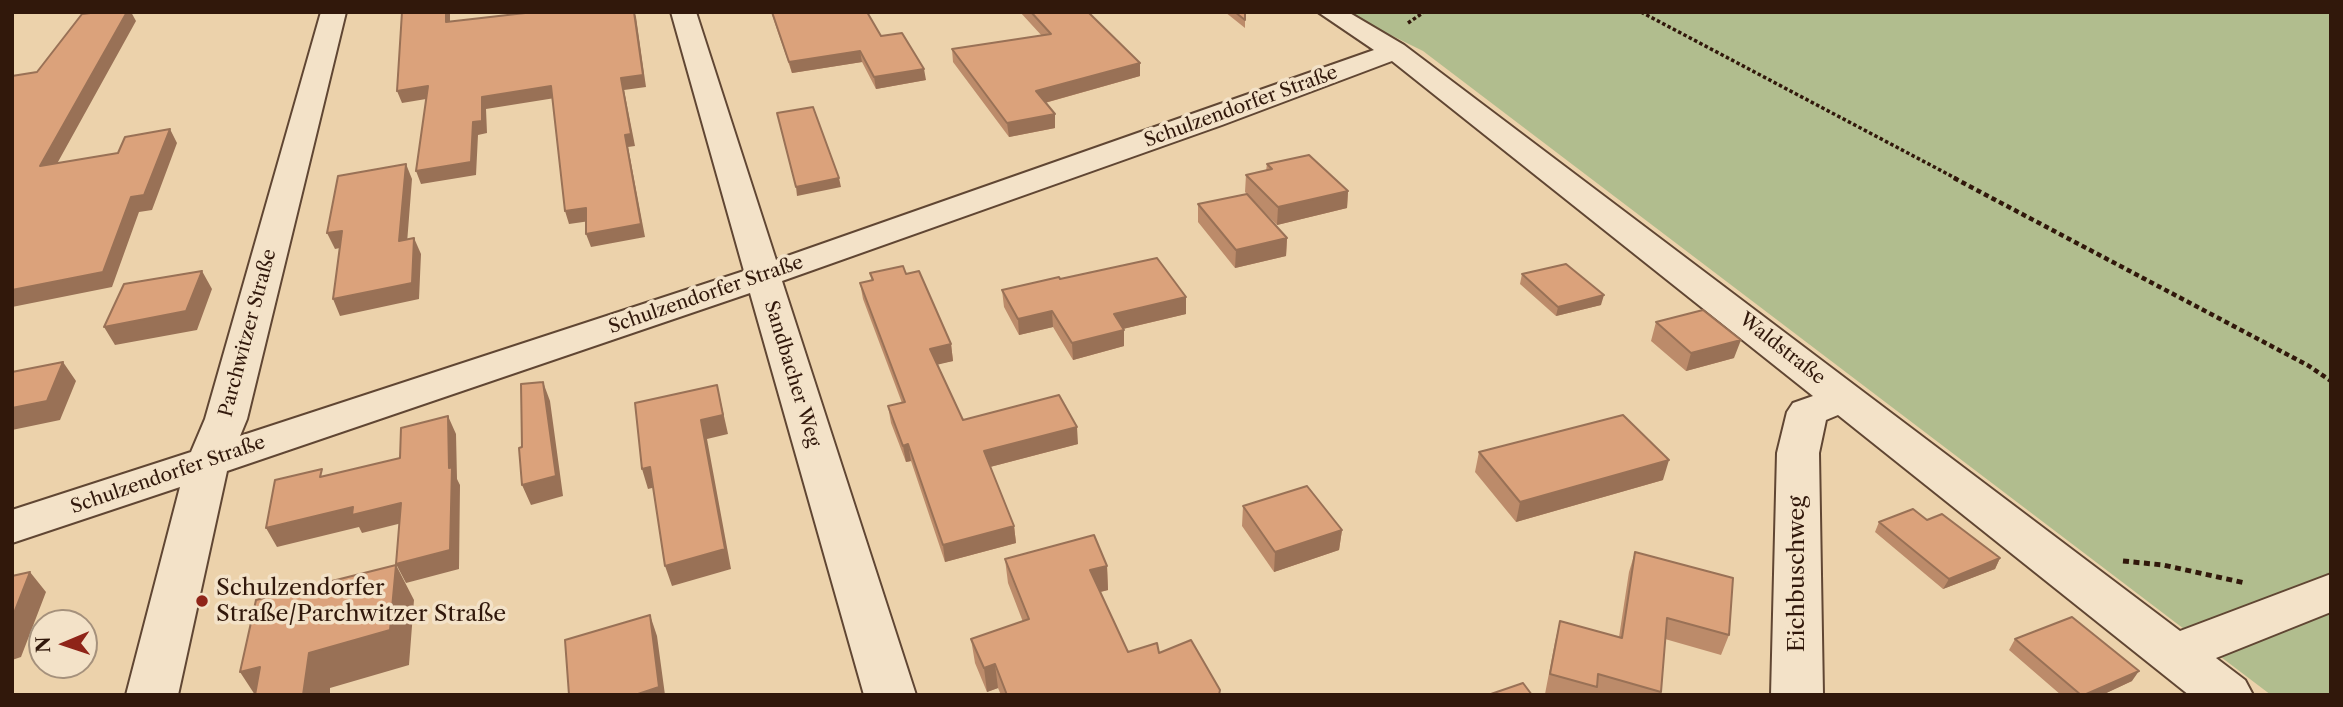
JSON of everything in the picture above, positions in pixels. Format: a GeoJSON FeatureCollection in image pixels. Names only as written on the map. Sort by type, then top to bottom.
{"type":"FeatureCollection","features":[{"type":"Feature","properties":{"kind":"street","name":"Parchwitzer Straße"},"geometry":{"type":"LineString","coordinates":[[152,695],[208,461],[226,419],[334,12]]}},
{"type":"Feature","properties":{"kind":"street","name":"Sandbacher Weg"},"geometry":{"type":"LineString","coordinates":[[683,12],[761,277],[890,695]]}},
{"type":"Feature","properties":{"kind":"street","name":"Waldstraße"},"geometry":{"type":"LineString","coordinates":[[1330,12],[1395,51],[1847,398],[2227,695]]}},
{"type":"Feature","properties":{"kind":"street","name":"Schulzendorfer Straße"},"geometry":{"type":"LineString","coordinates":[[12,527],[761,277],[1212,119],[1395,51]]}},
{"type":"Feature","properties":{"kind":"street","name":"Eichbuschweg"},"geometry":{"type":"LineString","coordinates":[[1797,695],[1798,453],[1807,412],[1847,398]]}},
{"type":"Feature","properties":{"kind":"street"},"geometry":{"type":"LineString","coordinates":[[2174,654],[2331,592]]}},
{"type":"Feature","properties":{"kind":"path"},"geometry":{"type":"LineString","coordinates":[[1641,12],[2309,366],[2331,381]]}},
{"type":"Feature","properties":{"kind":"path"},"geometry":{"type":"LineString","coordinates":[[2115,558],[2248,584]]}},
{"type":"Feature","properties":{"kind":"green space"},"geometry":{"type":"Polygon","coordinates":[[[1344,12],[2331,12],[2331,695],[2271,695],[1423,51],[1344,12]]]}},
{"type":"Feature","properties":{"kind":"building"},"geometry":{"type":"Polygon","coordinates":[[[127,12],[40,166],[118,153],[125,137],[170,129],[144,195],[131,197],[103,272],[12,290],[12,76],[37,72],[82,14],[127,12]]]}},
{"type":"Feature","properties":{"kind":"building"},"geometry":{"type":"Polygon","coordinates":[[[402,12],[446,12],[446,22],[534,12],[634,12],[643,75],[621,78],[631,134],[625,135],[641,224],[586,234],[586,208],[565,211],[551,86],[482,97],[482,121],[473,122],[471,162],[416,171],[428,86],[397,91],[402,12]]]}},
{"type":"Feature","properties":{"kind":"building"},"geometry":{"type":"Polygon","coordinates":[[[772,12],[867,12],[881,36],[902,33],[924,69],[874,77],[860,51],[789,62],[772,12]]]}},
{"type":"Feature","properties":{"kind":"building"},"geometry":{"type":"Polygon","coordinates":[[[1031,12],[1088,12],[1140,63],[1036,91],[1055,114],[1007,123],[952,49],[1051,34],[1031,12]]]}},
{"type":"Feature","properties":{"kind":"building"},"geometry":{"type":"Polygon","coordinates":[[[1235,12],[1245,12],[1245,20],[1235,12]]]}},
{"type":"Feature","properties":{"kind":"building"},"geometry":{"type":"Polygon","coordinates":[[[813,107],[839,178],[796,187],[777,113],[813,107]]]}},
{"type":"Feature","properties":{"kind":"building"},"geometry":{"type":"Polygon","coordinates":[[[1309,155],[1348,191],[1278,207],[1246,175],[1272,169],[1267,164],[1309,155]]]}},
{"type":"Feature","properties":{"kind":"building"},"geometry":{"type":"Polygon","coordinates":[[[406,164],[399,241],[414,238],[412,283],[333,299],[342,231],[327,233],[338,176],[406,164]]]}},
{"type":"Feature","properties":{"kind":"building"},"geometry":{"type":"Polygon","coordinates":[[[1247,194],[1287,238],[1236,250],[1198,204],[1247,194]]]}},
{"type":"Feature","properties":{"kind":"building"},"geometry":{"type":"Polygon","coordinates":[[[1157,258],[1186,297],[1114,314],[1124,330],[1072,343],[1052,311],[1018,319],[1002,290],[1059,277],[1060,279],[1157,258]]]}},
{"type":"Feature","properties":{"kind":"building"},"geometry":{"type":"Polygon","coordinates":[[[1566,264],[1604,295],[1558,307],[1522,274],[1566,264]]]}},
{"type":"Feature","properties":{"kind":"building"},"geometry":{"type":"Polygon","coordinates":[[[903,266],[906,274],[919,271],[951,344],[930,349],[963,420],[1059,395],[1077,427],[984,451],[1014,526],[943,545],[908,444],[903,446],[888,406],[905,402],[860,283],[873,280],[870,273],[903,266]]]}},
{"type":"Feature","properties":{"kind":"building"},"geometry":{"type":"Polygon","coordinates":[[[202,271],[186,311],[104,327],[124,284],[202,271]]]}},
{"type":"Feature","properties":{"kind":"building"},"geometry":{"type":"Polygon","coordinates":[[[1703,310],[1741,340],[1691,353],[1656,322],[1703,310]]]}},
{"type":"Feature","properties":{"kind":"building"},"geometry":{"type":"Polygon","coordinates":[[[63,362],[47,401],[12,408],[12,372],[63,362]]]}},
{"type":"Feature","properties":{"kind":"building"},"geometry":{"type":"Polygon","coordinates":[[[543,382],[556,476],[522,485],[519,448],[522,447],[521,384],[543,382]]]}},
{"type":"Feature","properties":{"kind":"building"},"geometry":{"type":"Polygon","coordinates":[[[717,385],[723,415],[701,420],[725,549],[665,566],[650,467],[642,469],[635,403],[717,385]]]}},
{"type":"Feature","properties":{"kind":"building"},"geometry":{"type":"Polygon","coordinates":[[[1623,415],[1669,460],[1520,502],[1479,452],[1623,415]]]}},
{"type":"Feature","properties":{"kind":"building"},"geometry":{"type":"Polygon","coordinates":[[[448,416],[449,468],[452,467],[450,550],[396,564],[401,503],[352,515],[353,507],[266,528],[275,480],[322,469],[320,477],[400,458],[401,428],[448,416]]]}},
{"type":"Feature","properties":{"kind":"building"},"geometry":{"type":"Polygon","coordinates":[[[1307,486],[1342,530],[1275,552],[1243,506],[1307,486]]]}},
{"type":"Feature","properties":{"kind":"building"},"geometry":{"type":"Polygon","coordinates":[[[1913,509],[1927,520],[1942,514],[2000,558],[1949,579],[1879,522],[1913,509]]]}},
{"type":"Feature","properties":{"kind":"building"},"geometry":{"type":"Polygon","coordinates":[[[1094,535],[1107,566],[1090,570],[1128,652],[1157,643],[1159,653],[1191,640],[1220,690],[1219,695],[1007,695],[995,664],[984,668],[971,639],[1029,619],[1005,559],[1094,535]]]}},
{"type":"Feature","properties":{"kind":"building"},"geometry":{"type":"Polygon","coordinates":[[[1635,552],[1733,578],[1729,635],[1667,618],[1661,692],[1598,674],[1597,687],[1550,674],[1560,621],[1622,638],[1635,552]]]}},
{"type":"Feature","properties":{"kind":"building"},"geometry":{"type":"Polygon","coordinates":[[[396,565],[390,630],[309,653],[303,695],[255,695],[260,667],[240,672],[256,600],[396,565]]]}},
{"type":"Feature","properties":{"kind":"building"},"geometry":{"type":"Polygon","coordinates":[[[30,572],[12,618],[12,576],[30,572]]]}},
{"type":"Feature","properties":{"kind":"building"},"geometry":{"type":"Polygon","coordinates":[[[650,615],[659,687],[635,695],[569,695],[565,640],[650,615]]]}},
{"type":"Feature","properties":{"kind":"building"},"geometry":{"type":"Polygon","coordinates":[[[2072,617],[2139,671],[2081,695],[2015,639],[2072,617]]]}},
{"type":"Feature","properties":{"kind":"building"},"geometry":{"type":"Polygon","coordinates":[[[1523,683],[1532,695],[1488,695],[1523,683]]]}},
{"type":"Feature","properties":{"kind":"place","name":"Schulzendorfer Straße/Parchwitzer Straße"},"geometry":{"type":"Point","coordinates":[202,601]}}]}
